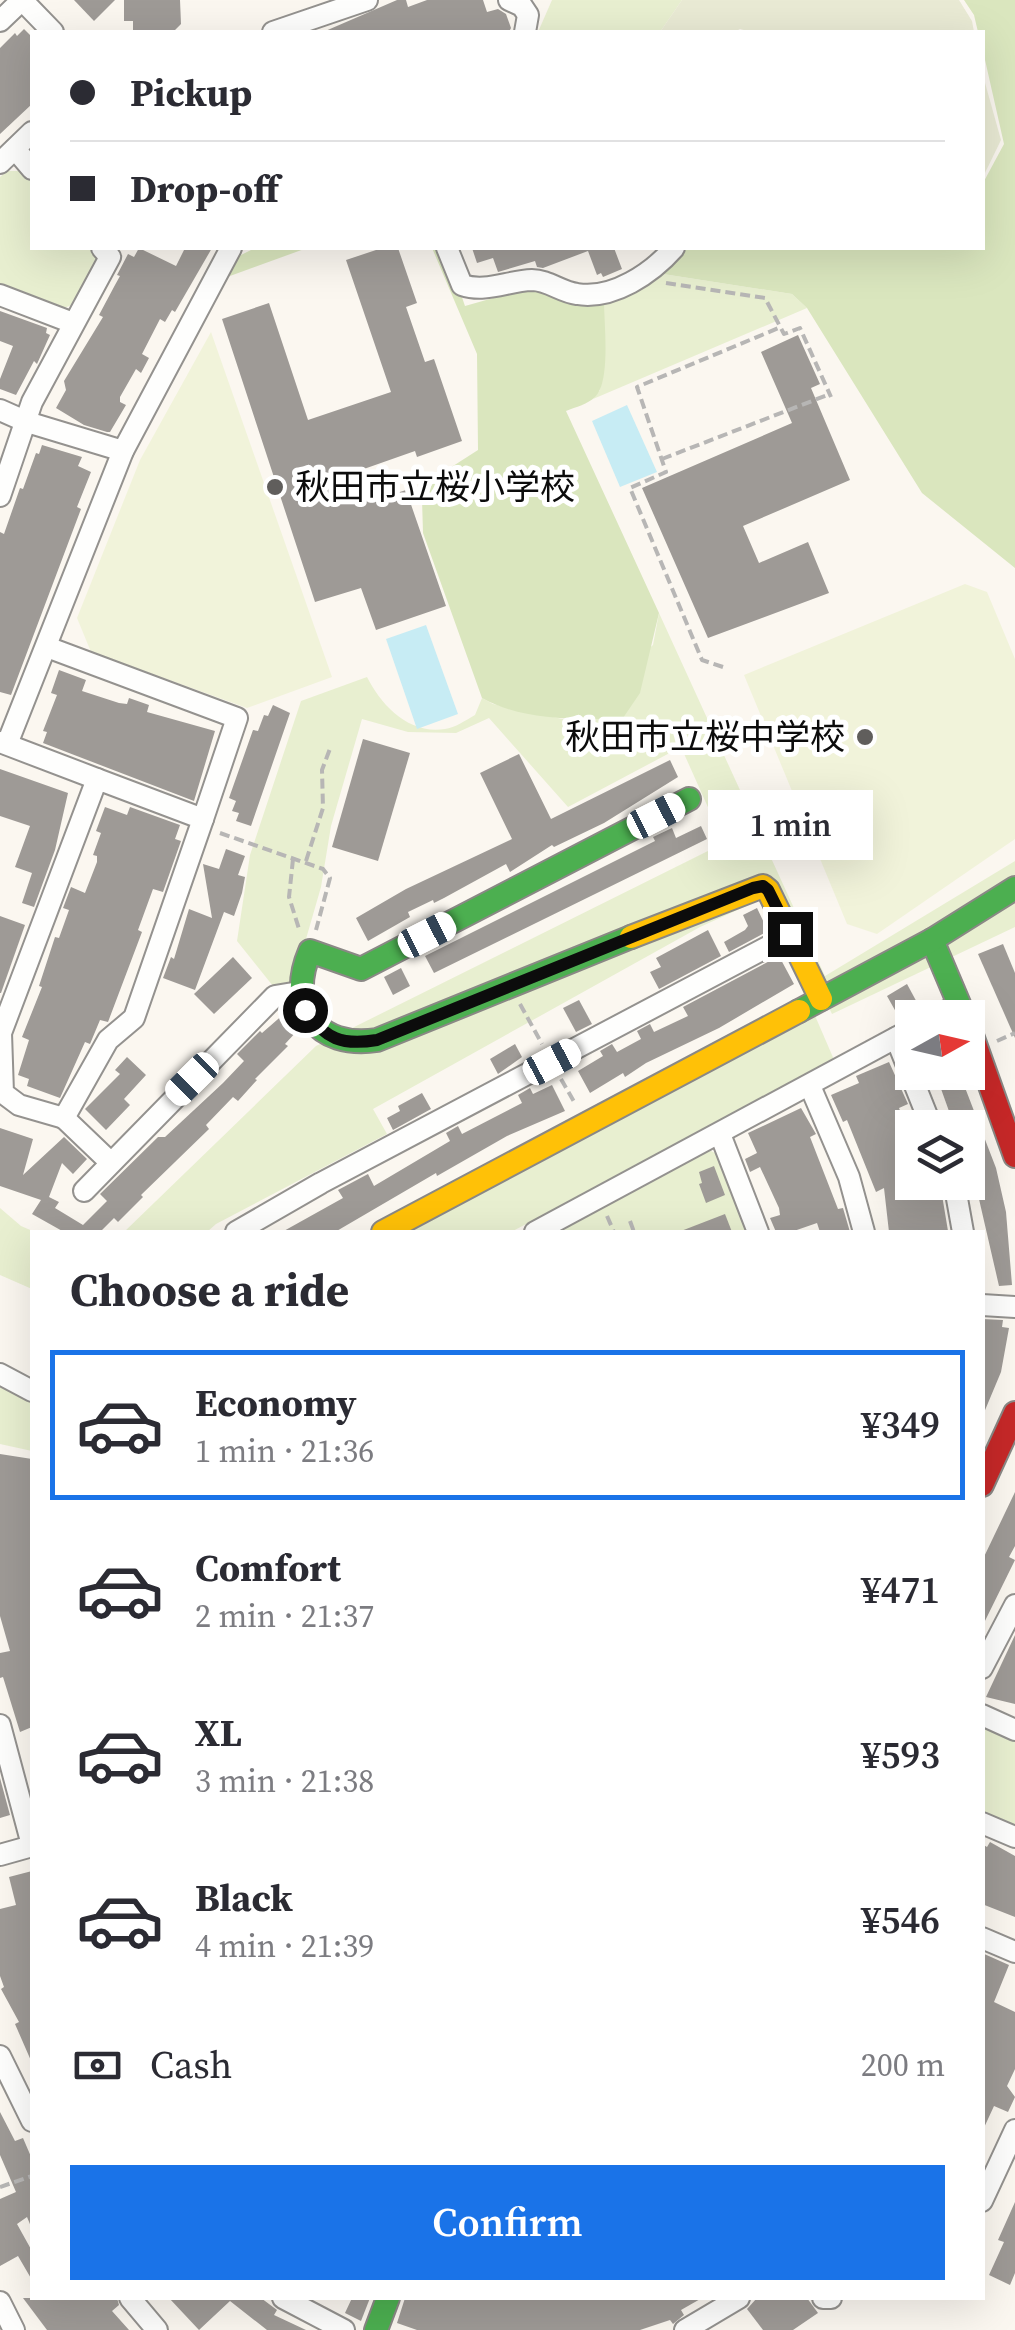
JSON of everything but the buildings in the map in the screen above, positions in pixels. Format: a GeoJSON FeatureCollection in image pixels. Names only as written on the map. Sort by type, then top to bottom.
{"type":"FeatureCollection","features":[{"type":"Feature","properties":{"kind":"street"},"geometry":{"type":"LineString","coordinates":[[0,21],[22,0],[51,30]]}},
{"type":"Feature","properties":{"kind":"street"},"geometry":{"type":"LineString","coordinates":[[279,30],[367,0]]}},
{"type":"Feature","properties":{"kind":"street"},"geometry":{"type":"LineString","coordinates":[[509,0],[522,6],[528,16],[525,30]]}},
{"type":"Feature","properties":{"kind":"street"},"geometry":{"type":"LineString","coordinates":[[30,134],[8,156],[30,168]]}},
{"type":"Feature","properties":{"kind":"street"},"geometry":{"type":"LineString","coordinates":[[0,496],[32,402],[110,257],[104,250]]}},
{"type":"Feature","properties":{"kind":"street"},"geometry":{"type":"LineString","coordinates":[[202,823],[4,743],[123,450],[230,250]]}},
{"type":"Feature","properties":{"kind":"street"},"geometry":{"type":"LineString","coordinates":[[447,250],[462,286],[477,290],[539,280],[577,294],[621,288],[672,250]]}},
{"type":"Feature","properties":{"kind":"street"},"geometry":{"type":"LineString","coordinates":[[0,295],[73,324]]}},
{"type":"Feature","properties":{"kind":"street"},"geometry":{"type":"LineString","coordinates":[[0,410],[27,422],[123,450]]}},
{"type":"Feature","properties":{"kind":"street"},"geometry":{"type":"LineString","coordinates":[[46,647],[236,718],[134,1018],[108,1040],[64,1118]]}},
{"type":"Feature","properties":{"kind":"street"},"geometry":{"type":"LineString","coordinates":[[96,779],[0,1033],[3,1092],[18,1105],[64,1118],[110,1162]]}},
{"type":"Feature","properties":{"kind":"street"},"geometry":{"type":"LineString","coordinates":[[689,799],[361,969],[308,946],[299,992],[318,1029],[345,1042],[377,1040],[763,886],[821,998]]}},
{"type":"Feature","properties":{"kind":"street"},"geometry":{"type":"LineString","coordinates":[[388,1230],[932,940],[1015,888]]}},
{"type":"Feature","properties":{"kind":"street"},"geometry":{"type":"LineString","coordinates":[[240,1230],[790,934]]}},
{"type":"Feature","properties":{"kind":"street"},"geometry":{"type":"LineString","coordinates":[[932,940],[958,1000]]}},
{"type":"Feature","properties":{"kind":"street"},"geometry":{"type":"LineString","coordinates":[[84,1191],[275,996],[299,992]]}},
{"type":"Feature","properties":{"kind":"street"},"geometry":{"type":"LineString","coordinates":[[538,1230],[895,1038]]}},
{"type":"Feature","properties":{"kind":"street"},"geometry":{"type":"LineString","coordinates":[[985,1073],[1015,1156]]}},
{"type":"Feature","properties":{"kind":"street"},"geometry":{"type":"LineString","coordinates":[[810,1086],[849,1177],[863,1230]]}},
{"type":"Feature","properties":{"kind":"street"},"geometry":{"type":"LineString","coordinates":[[720,1134],[757,1230]]}},
{"type":"Feature","properties":{"kind":"street"},"geometry":{"type":"LineString","coordinates":[[957,1200],[962,1230]]}},
{"type":"Feature","properties":{"kind":"street"},"geometry":{"type":"LineString","coordinates":[[985,1305],[1015,1307]]}},
{"type":"Feature","properties":{"kind":"street"},"geometry":{"type":"LineString","coordinates":[[0,1374],[30,1390]]}},
{"type":"Feature","properties":{"kind":"street"},"geometry":{"type":"LineString","coordinates":[[985,1479],[1015,1414]]}},
{"type":"Feature","properties":{"kind":"street"},"geometry":{"type":"LineString","coordinates":[[985,1663],[1013,1613]]}},
{"type":"Feature","properties":{"kind":"street"},"geometry":{"type":"LineString","coordinates":[[985,1716],[1015,1730]]}},
{"type":"Feature","properties":{"kind":"street"},"geometry":{"type":"LineString","coordinates":[[0,1724],[30,1837]]}},
{"type":"Feature","properties":{"kind":"street"},"geometry":{"type":"LineString","coordinates":[[985,1824],[1015,1838]]}},
{"type":"Feature","properties":{"kind":"street"},"geometry":{"type":"LineString","coordinates":[[0,1855],[30,1846]]}},
{"type":"Feature","properties":{"kind":"street"},"geometry":{"type":"LineString","coordinates":[[985,1939],[1015,1952]]}},
{"type":"Feature","properties":{"kind":"street"},"geometry":{"type":"LineString","coordinates":[[0,2056],[30,2117]]}},
{"type":"Feature","properties":{"kind":"street"},"geometry":{"type":"LineString","coordinates":[[985,2195],[1015,2130]]}},
{"type":"Feature","properties":{"kind":"street"},"geometry":{"type":"LineString","coordinates":[[132,2300],[158,2330]]}},
{"type":"Feature","properties":{"kind":"street"},"geometry":{"type":"LineString","coordinates":[[287,2300],[344,2330]]}},
{"type":"Feature","properties":{"kind":"street"},"geometry":{"type":"LineString","coordinates":[[376,2330],[387,2300]]}},
{"type":"Feature","properties":{"kind":"street"},"geometry":{"type":"LineString","coordinates":[[685,2330],[735,2300]]}},
{"type":"Feature","properties":{"kind":"street"},"geometry":{"type":"LineString","coordinates":[[0,2302],[14,2330]]}},
{"type":"Feature","properties":{"kind":"path"},"geometry":{"type":"LineString","coordinates":[[662,459],[830,396],[800,328],[784,334],[765,298],[672,286]]}},
{"type":"Feature","properties":{"kind":"path"},"geometry":{"type":"LineString","coordinates":[[723,667],[702,660],[630,488],[666,472],[637,386],[781,327]]}},
{"type":"Feature","properties":{"kind":"path"},"geometry":{"type":"LineString","coordinates":[[306,861],[323,808],[322,770],[330,746]]}},
{"type":"Feature","properties":{"kind":"path"},"geometry":{"type":"LineString","coordinates":[[202,823],[323,869],[330,878],[308,946]]}},
{"type":"Feature","properties":{"kind":"path"},"geometry":{"type":"LineString","coordinates":[[293,857],[290,897],[296,926],[308,946]]}},
{"type":"Feature","properties":{"kind":"path"},"geometry":{"type":"LineString","coordinates":[[510,986],[586,1122]]}},
{"type":"Feature","properties":{"kind":"path"},"geometry":{"type":"LineString","coordinates":[[630,1221],[633,1230]]}},
{"type":"Feature","properties":{"kind":"path"},"geometry":{"type":"LineString","coordinates":[[0,2187],[30,2177]]}},
{"type":"Feature","properties":{"kind":"green space"},"geometry":{"type":"Polygon","coordinates":[[[552,0],[682,0],[661,30],[539,30],[552,0]]]}},
{"type":"Feature","properties":{"kind":"green space"},"geometry":{"type":"Polygon","coordinates":[[[682,0],[959,0],[974,30],[740,29],[661,30],[682,0]]]}},
{"type":"Feature","properties":{"kind":"green space"},"geometry":{"type":"Polygon","coordinates":[[[964,0],[1015,0],[1015,568],[922,493],[807,308],[792,294],[663,274],[684,250],[985,250],[985,179],[1004,144],[985,60],[985,30],[978,30],[964,0]]]}},
{"type":"Feature","properties":{"kind":"green space"},"geometry":{"type":"Polygon","coordinates":[[[985,83],[1001,140],[985,173],[985,83]]]}},
{"type":"Feature","properties":{"kind":"green space"},"geometry":{"type":"Polygon","coordinates":[[[7,171],[21,171],[30,181],[30,250],[96,250],[97,264],[77,303],[59,310],[0,288],[0,177],[7,171]]]}},
{"type":"Feature","properties":{"kind":"green space"},"geometry":{"type":"Polygon","coordinates":[[[251,250],[302,250],[219,280],[223,264],[251,250]]]}},
{"type":"Feature","properties":{"kind":"green space"},"geometry":{"type":"Polygon","coordinates":[[[433,250],[446,250],[465,306],[522,290],[549,292],[570,304],[604,301],[605,366],[600,389],[589,402],[566,411],[659,613],[640,693],[623,718],[533,715],[482,698],[423,533],[422,499],[439,475],[478,450],[477,354],[433,250]]]}},
{"type":"Feature","properties":{"kind":"green space"},"geometry":{"type":"Polygon","coordinates":[[[663,274],[792,294],[807,308],[593,399],[600,390],[604,301],[623,299],[663,274]]]}},
{"type":"Feature","properties":{"kind":"green space"},"geometry":{"type":"Polygon","coordinates":[[[211,332],[332,677],[247,708],[91,652],[77,618],[140,460],[211,332]]]}},
{"type":"Feature","properties":{"kind":"green space"},"geometry":{"type":"Polygon","coordinates":[[[965,584],[987,592],[1015,659],[1015,839],[877,934],[847,924],[744,675],[965,584]]]}},
{"type":"Feature","properties":{"kind":"green space"},"geometry":{"type":"Polygon","coordinates":[[[659,613],[825,976],[1015,861],[1015,927],[832,1014],[775,893],[700,927],[373,1109],[387,1134],[209,1230],[126,1230],[316,1046],[724,843],[681,747],[568,807],[489,718],[456,733],[408,732],[362,719],[331,826],[321,887],[293,984],[273,986],[237,941],[250,855],[301,701],[367,677],[398,716],[432,730],[457,725],[475,715],[482,698],[493,704],[567,720],[653,645],[659,613]]]}},
{"type":"Feature","properties":{"kind":"green space"},"geometry":{"type":"Polygon","coordinates":[[[813,1011],[835,1062],[515,1230],[414,1230],[813,1011]]]}},
{"type":"Feature","properties":{"kind":"green space"},"geometry":{"type":"Polygon","coordinates":[[[709,1150],[719,1155],[749,1230],[561,1230],[709,1150]]]}},
{"type":"Feature","properties":{"kind":"green space"},"geometry":{"type":"Polygon","coordinates":[[[0,1208],[30,1230],[30,1288],[0,1275],[0,1208]]]}},
{"type":"Feature","properties":{"kind":"green space"},"geometry":{"type":"Polygon","coordinates":[[[0,1384],[30,1401],[30,1451],[0,1444],[0,1384]]]}},
{"type":"Feature","properties":{"kind":"green space"},"geometry":{"type":"Polygon","coordinates":[[[985,1722],[1015,1735],[1015,1831],[985,1817],[985,1722]]]}},
{"type":"Feature","properties":{"kind":"water"},"geometry":{"type":"Polygon","coordinates":[[[627,405],[657,472],[620,487],[592,421],[627,405]]]}},
{"type":"Feature","properties":{"kind":"water"},"geometry":{"type":"Polygon","coordinates":[[[426,625],[458,714],[417,729],[386,639],[426,625]]]}},
{"type":"Feature","properties":{"kind":"traffic: fast"},"geometry":{"type":"LineString","coordinates":[[631,937],[377,1040],[356,1041],[323,1031],[312,1020],[302,990],[310,951],[361,969],[689,799]]}},
{"type":"Feature","properties":{"kind":"traffic: fast"},"geometry":{"type":"LineString","coordinates":[[799,1011],[932,940],[1015,888]]}},
{"type":"Feature","properties":{"kind":"traffic: fast"},"geometry":{"type":"LineString","coordinates":[[932,940],[957,1000]]}},
{"type":"Feature","properties":{"kind":"traffic: fast"},"geometry":{"type":"LineString","coordinates":[[376,2330],[387,2300]]}},
{"type":"Feature","properties":{"kind":"traffic: slow"},"geometry":{"type":"LineString","coordinates":[[631,937],[763,886],[821,999]]}},
{"type":"Feature","properties":{"kind":"traffic: slow"},"geometry":{"type":"LineString","coordinates":[[387,1230],[799,1011]]}},
{"type":"Feature","properties":{"kind":"traffic: jam"},"geometry":{"type":"LineString","coordinates":[[985,1072],[1015,1156]]}},
{"type":"Feature","properties":{"kind":"traffic: jam"},"geometry":{"type":"LineString","coordinates":[[985,1478],[1015,1413]]}},
{"type":"Feature","properties":{"kind":"place","name":"秋田市立桜小学校"},"geometry":{"type":"Point","coordinates":[275,487]}},
{"type":"Feature","properties":{"kind":"place","name":"秋田市立桜中学校"},"geometry":{"type":"Point","coordinates":[865,737]}},
{"type":"Feature","properties":{"kind":"route"},"geometry":{"type":"LineString","coordinates":[[305,1010],[318,1029],[345,1042],[377,1040],[763,886],[790,934]]}}]}
